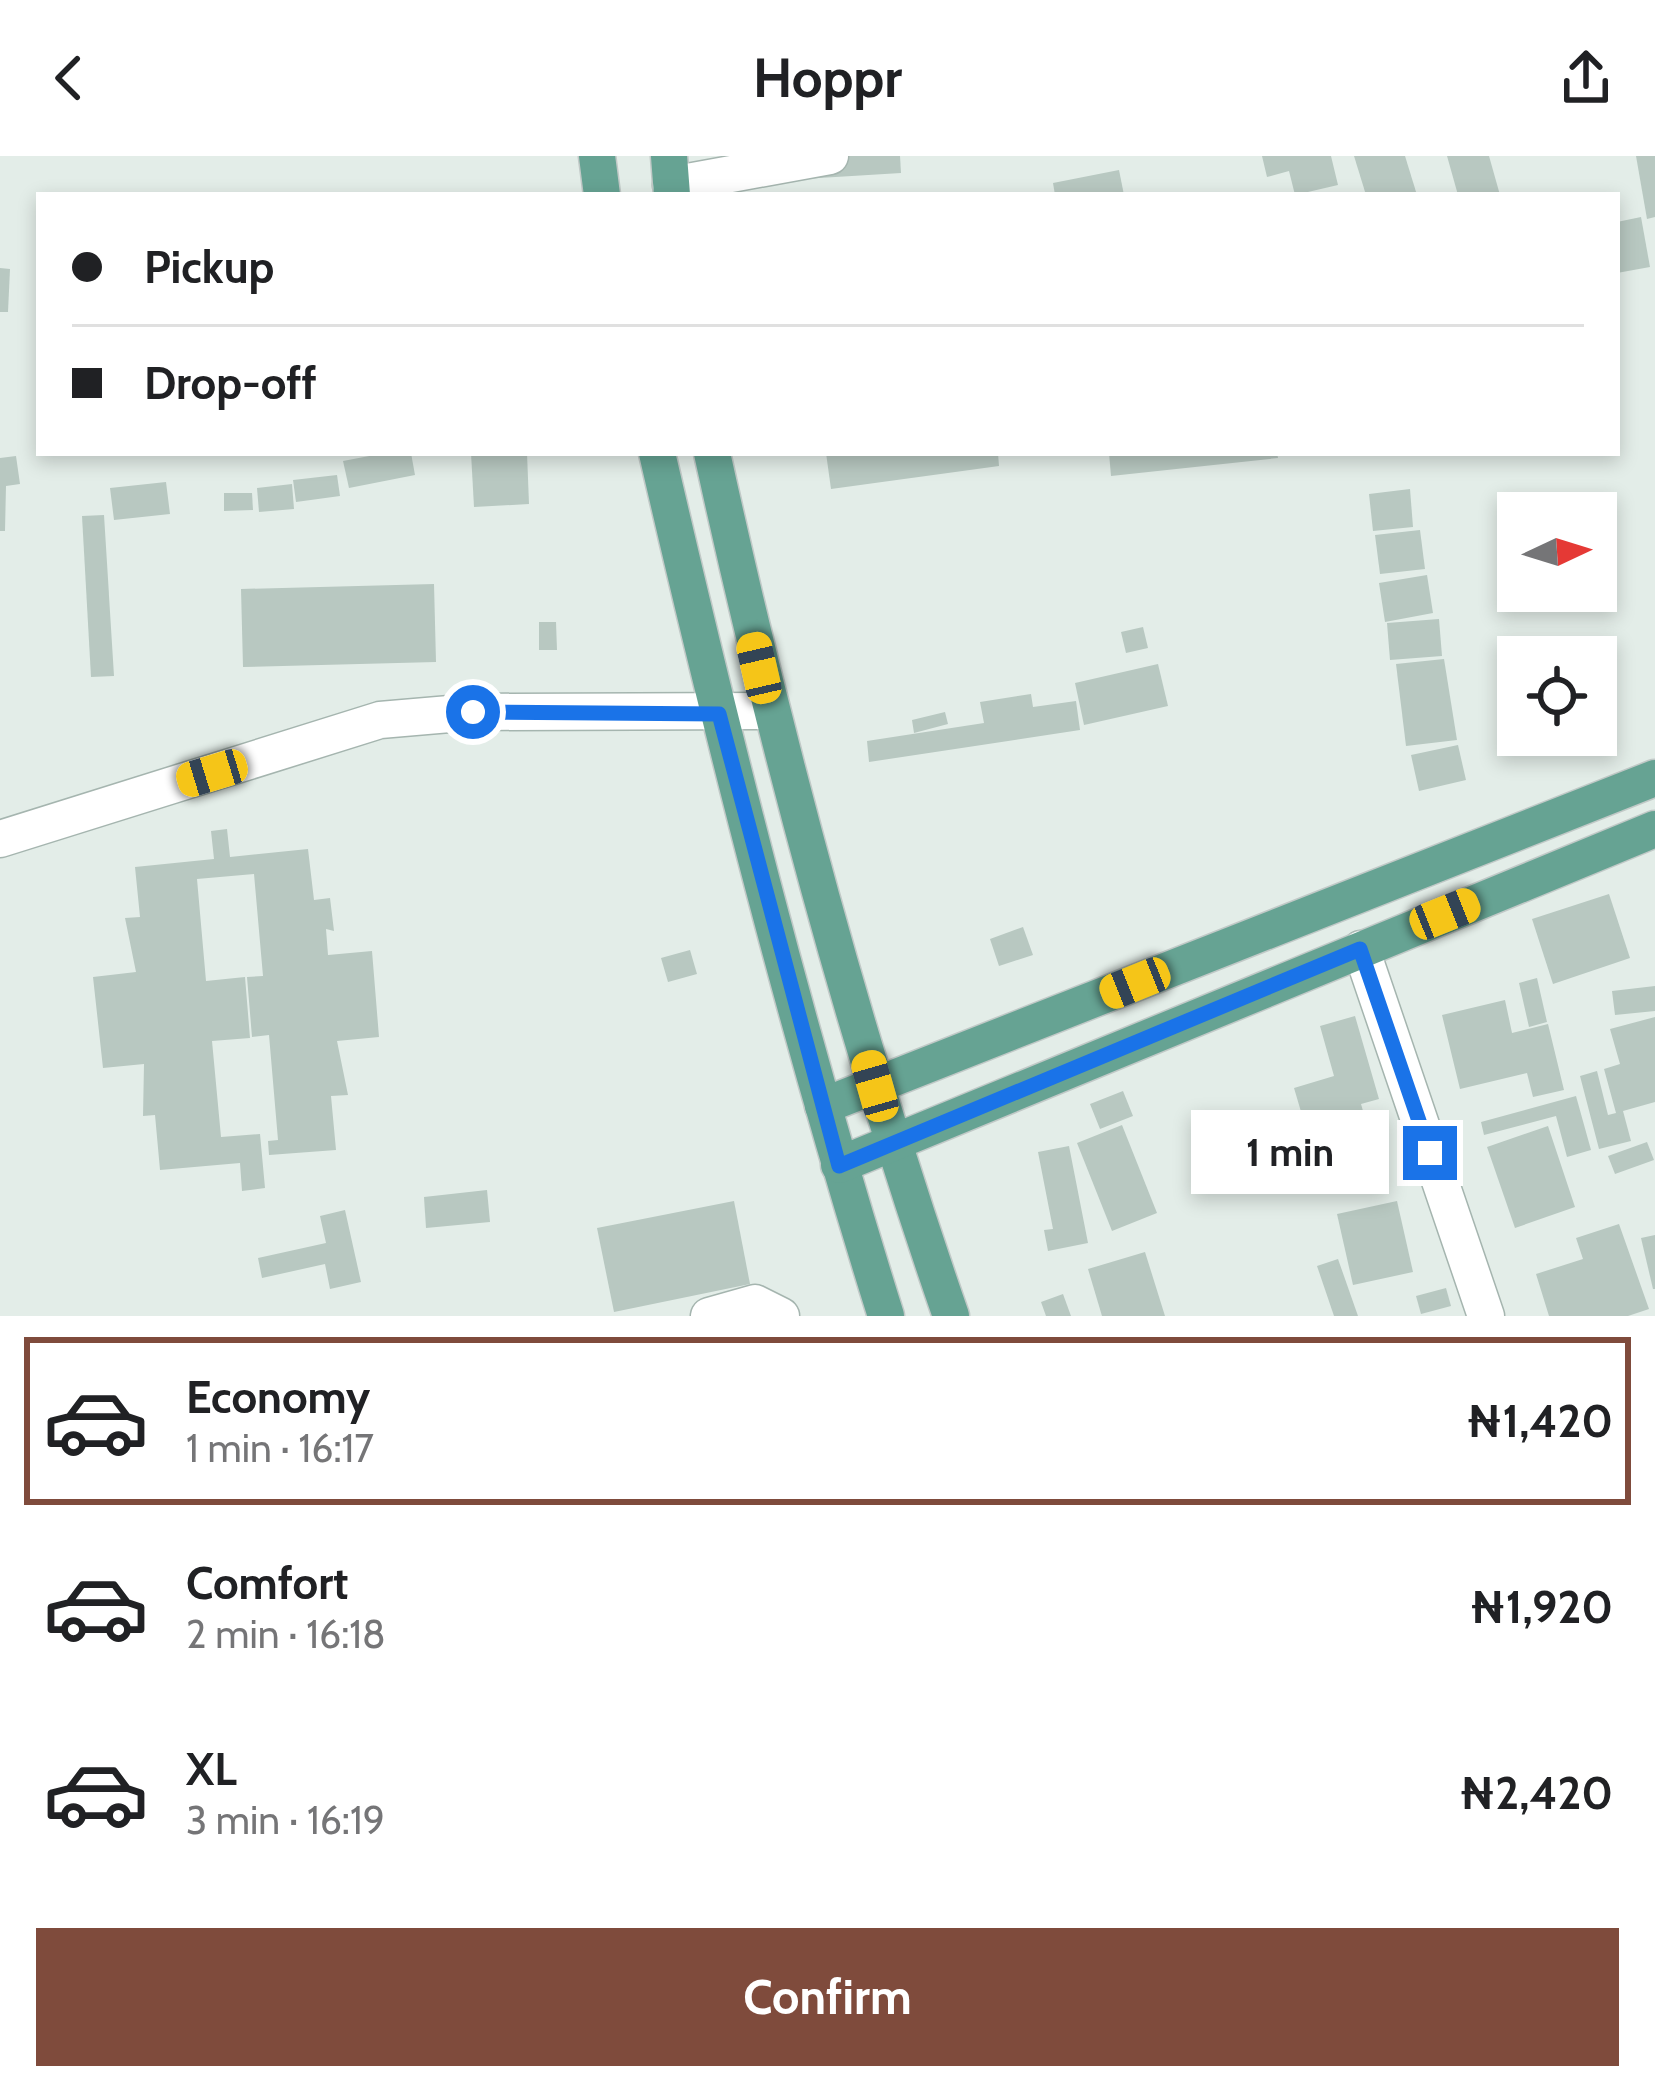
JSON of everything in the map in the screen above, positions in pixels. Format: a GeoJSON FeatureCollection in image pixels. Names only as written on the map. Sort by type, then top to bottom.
{"type":"FeatureCollection","features":[{"type":"Feature","properties":{"kind":"main road"},"geometry":{"type":"LineString","coordinates":[[597,156],[602,192]]}},
{"type":"Feature","properties":{"kind":"main road"},"geometry":{"type":"LineString","coordinates":[[658,456],[719,714],[823,1106],[886,1316]]}},
{"type":"Feature","properties":{"kind":"main road"},"geometry":{"type":"LineString","coordinates":[[713,456],[768,711],[892,1147],[951,1316]]}},
{"type":"Feature","properties":{"kind":"main road"},"geometry":{"type":"LineString","coordinates":[[823,1106],[1655,778]]}},
{"type":"Feature","properties":{"kind":"main road"},"geometry":{"type":"LineString","coordinates":[[839,1166],[1655,829]]}},
{"type":"Feature","properties":{"kind":"street"},"geometry":{"type":"LineString","coordinates":[[670,179],[830,156]]}},
{"type":"Feature","properties":{"kind":"street"},"geometry":{"type":"LineString","coordinates":[[0,839],[380,720],[473,712],[768,711]]}},
{"type":"Feature","properties":{"kind":"street"},"geometry":{"type":"LineString","coordinates":[[1360,949],[1486,1316]]}},
{"type":"Feature","properties":{"kind":"street"},"geometry":{"type":"LineString","coordinates":[[709,1316],[755,1303],[782,1316]]}},
{"type":"Feature","properties":{"kind":"building"},"geometry":{"type":"Polygon","coordinates":[[[768,156],[900,156],[901,173],[770,181],[768,156]]]}},
{"type":"Feature","properties":{"kind":"building"},"geometry":{"type":"Polygon","coordinates":[[[1262,156],[1331,156],[1338,185],[1294,192],[1289,171],[1267,177],[1262,156]]]}},
{"type":"Feature","properties":{"kind":"building"},"geometry":{"type":"Polygon","coordinates":[[[1354,156],[1405,156],[1416,192],[1365,192],[1354,156]]]}},
{"type":"Feature","properties":{"kind":"building"},"geometry":{"type":"Polygon","coordinates":[[[1447,156],[1489,156],[1499,192],[1457,192],[1447,156]]]}},
{"type":"Feature","properties":{"kind":"building"},"geometry":{"type":"Polygon","coordinates":[[[1636,156],[1655,156],[1655,217],[1647,219],[1636,156]]]}},
{"type":"Feature","properties":{"kind":"building"},"geometry":{"type":"Polygon","coordinates":[[[1119,170],[1123,192],[1054,192],[1053,183],[1119,170]]]}},
{"type":"Feature","properties":{"kind":"building"},"geometry":{"type":"Polygon","coordinates":[[[1641,217],[1650,267],[1620,272],[1620,221],[1641,217]]]}},
{"type":"Feature","properties":{"kind":"building"},"geometry":{"type":"Polygon","coordinates":[[[0,268],[10,269],[8,312],[0,312],[0,268]]]}},
{"type":"Feature","properties":{"kind":"building"},"geometry":{"type":"Polygon","coordinates":[[[16,456],[20,484],[6,486],[5,531],[0,531],[0,458],[16,456]]]}},
{"type":"Feature","properties":{"kind":"building"},"geometry":{"type":"Polygon","coordinates":[[[412,456],[415,475],[349,488],[343,461],[412,456]]]}},
{"type":"Feature","properties":{"kind":"building"},"geometry":{"type":"Polygon","coordinates":[[[471,456],[527,456],[529,504],[474,507],[471,456]]]}},
{"type":"Feature","properties":{"kind":"building"},"geometry":{"type":"Polygon","coordinates":[[[826,456],[998,456],[999,466],[831,489],[826,456]]]}},
{"type":"Feature","properties":{"kind":"building"},"geometry":{"type":"Polygon","coordinates":[[[1109,456],[1278,458],[1111,476],[1109,456]]]}},
{"type":"Feature","properties":{"kind":"building"},"geometry":{"type":"Polygon","coordinates":[[[337,475],[340,496],[296,502],[293,480],[337,475]]]}},
{"type":"Feature","properties":{"kind":"building"},"geometry":{"type":"Polygon","coordinates":[[[166,482],[170,514],[114,520],[110,488],[166,482]]]}},
{"type":"Feature","properties":{"kind":"building"},"geometry":{"type":"Polygon","coordinates":[[[292,484],[294,509],[259,512],[257,488],[292,484]]]}},
{"type":"Feature","properties":{"kind":"building"},"geometry":{"type":"Polygon","coordinates":[[[1410,489],[1413,527],[1373,531],[1369,494],[1410,489]]]}},
{"type":"Feature","properties":{"kind":"building"},"geometry":{"type":"Polygon","coordinates":[[[224,493],[252,493],[253,510],[224,511],[224,493]]]}},
{"type":"Feature","properties":{"kind":"building"},"geometry":{"type":"Polygon","coordinates":[[[104,515],[114,676],[91,677],[82,516],[104,515]]]}},
{"type":"Feature","properties":{"kind":"building"},"geometry":{"type":"Polygon","coordinates":[[[1420,530],[1425,569],[1380,574],[1375,535],[1420,530]]]}},
{"type":"Feature","properties":{"kind":"building"},"geometry":{"type":"Polygon","coordinates":[[[1427,575],[1433,613],[1385,622],[1379,583],[1427,575]]]}},
{"type":"Feature","properties":{"kind":"building"},"geometry":{"type":"Polygon","coordinates":[[[434,584],[436,662],[243,667],[241,589],[434,584]]]}},
{"type":"Feature","properties":{"kind":"building"},"geometry":{"type":"Polygon","coordinates":[[[1439,619],[1442,656],[1390,660],[1387,623],[1439,619]]]}},
{"type":"Feature","properties":{"kind":"building"},"geometry":{"type":"Polygon","coordinates":[[[539,622],[556,622],[557,650],[539,650],[539,622]]]}},
{"type":"Feature","properties":{"kind":"building"},"geometry":{"type":"Polygon","coordinates":[[[1143,627],[1148,648],[1126,653],[1121,632],[1143,627]]]}},
{"type":"Feature","properties":{"kind":"building"},"geometry":{"type":"Polygon","coordinates":[[[1444,659],[1457,740],[1406,746],[1396,664],[1444,659]]]}},
{"type":"Feature","properties":{"kind":"building"},"geometry":{"type":"Polygon","coordinates":[[[1158,664],[1168,706],[1084,725],[1075,683],[1158,664]]]}},
{"type":"Feature","properties":{"kind":"building"},"geometry":{"type":"Polygon","coordinates":[[[1031,694],[1033,707],[1076,701],[1080,730],[869,762],[867,741],[984,723],[980,702],[1031,694]]]}},
{"type":"Feature","properties":{"kind":"building"},"geometry":{"type":"Polygon","coordinates":[[[945,712],[948,724],[914,733],[912,720],[945,712]]]}},
{"type":"Feature","properties":{"kind":"building"},"geometry":{"type":"Polygon","coordinates":[[[1458,745],[1466,780],[1419,791],[1411,755],[1458,745]]]}},
{"type":"Feature","properties":{"kind":"building"},"geometry":{"type":"Polygon","coordinates":[[[227,829],[230,857],[308,849],[314,900],[330,898],[334,931],[326,929],[328,955],[372,951],[379,1037],[337,1041],[348,1095],[331,1096],[336,1150],[269,1155],[268,1141],[278,1140],[269,1035],[252,1037],[247,977],[263,976],[254,874],[197,879],[206,981],[245,977],[250,1038],[212,1041],[221,1137],[260,1134],[265,1188],[242,1191],[240,1163],[160,1170],[155,1115],[143,1116],[144,1064],[103,1068],[93,977],[136,972],[125,918],[140,917],[135,867],[214,859],[211,831],[227,829]]]}},
{"type":"Feature","properties":{"kind":"building"},"geometry":{"type":"Polygon","coordinates":[[[1609,894],[1630,958],[1553,984],[1532,919],[1609,894]]]}},
{"type":"Feature","properties":{"kind":"building"},"geometry":{"type":"Polygon","coordinates":[[[1023,927],[1033,955],[999,966],[990,939],[1023,927]]]}},
{"type":"Feature","properties":{"kind":"building"},"geometry":{"type":"Polygon","coordinates":[[[690,950],[697,974],[668,982],[661,958],[690,950]]]}},
{"type":"Feature","properties":{"kind":"building"},"geometry":{"type":"Polygon","coordinates":[[[1537,978],[1547,1022],[1529,1027],[1519,983],[1537,978]]]}},
{"type":"Feature","properties":{"kind":"building"},"geometry":{"type":"Polygon","coordinates":[[[1655,986],[1655,1011],[1615,1015],[1612,991],[1655,986]]]}},
{"type":"Feature","properties":{"kind":"building"},"geometry":{"type":"Polygon","coordinates":[[[1505,1000],[1512,1033],[1548,1024],[1564,1090],[1533,1097],[1527,1073],[1460,1089],[1442,1015],[1505,1000]]]}},
{"type":"Feature","properties":{"kind":"building"},"geometry":{"type":"Polygon","coordinates":[[[1355,1016],[1379,1099],[1361,1104],[1372,1142],[1315,1159],[1294,1088],[1334,1076],[1320,1026],[1355,1016]]]}},
{"type":"Feature","properties":{"kind":"building"},"geometry":{"type":"Polygon","coordinates":[[[1655,1017],[1655,1102],[1623,1111],[1631,1141],[1599,1149],[1580,1076],[1597,1071],[1608,1115],[1616,1113],[1604,1069],[1620,1064],[1610,1029],[1655,1017]]]}},
{"type":"Feature","properties":{"kind":"building"},"geometry":{"type":"Polygon","coordinates":[[[1123,1091],[1133,1116],[1100,1129],[1090,1104],[1123,1091]]]}},
{"type":"Feature","properties":{"kind":"building"},"geometry":{"type":"Polygon","coordinates":[[[1576,1096],[1591,1150],[1567,1157],[1556,1116],[1484,1135],[1481,1122],[1576,1096]]]}},
{"type":"Feature","properties":{"kind":"building"},"geometry":{"type":"Polygon","coordinates":[[[1122,1125],[1157,1213],[1112,1231],[1077,1143],[1122,1125]]]}},
{"type":"Feature","properties":{"kind":"building"},"geometry":{"type":"Polygon","coordinates":[[[1548,1126],[1575,1207],[1515,1228],[1487,1147],[1548,1126]]]}},
{"type":"Feature","properties":{"kind":"building"},"geometry":{"type":"Polygon","coordinates":[[[1647,1142],[1654,1160],[1615,1174],[1608,1156],[1647,1142]]]}},
{"type":"Feature","properties":{"kind":"building"},"geometry":{"type":"Polygon","coordinates":[[[1069,1146],[1088,1243],[1048,1251],[1044,1230],[1053,1229],[1038,1152],[1069,1146]]]}},
{"type":"Feature","properties":{"kind":"building"},"geometry":{"type":"Polygon","coordinates":[[[487,1190],[490,1222],[426,1228],[424,1197],[487,1190]]]}},
{"type":"Feature","properties":{"kind":"building"},"geometry":{"type":"Polygon","coordinates":[[[734,1201],[750,1284],[614,1312],[597,1228],[734,1201]]]}},
{"type":"Feature","properties":{"kind":"building"},"geometry":{"type":"Polygon","coordinates":[[[1397,1201],[1413,1272],[1353,1285],[1337,1214],[1397,1201]]]}},
{"type":"Feature","properties":{"kind":"building"},"geometry":{"type":"Polygon","coordinates":[[[345,1210],[361,1282],[330,1289],[325,1264],[262,1278],[258,1258],[326,1243],[320,1216],[345,1210]]]}},
{"type":"Feature","properties":{"kind":"building"},"geometry":{"type":"Polygon","coordinates":[[[1619,1224],[1649,1309],[1628,1316],[1549,1316],[1536,1274],[1583,1259],[1576,1238],[1619,1224]]]}},
{"type":"Feature","properties":{"kind":"building"},"geometry":{"type":"Polygon","coordinates":[[[1655,1235],[1655,1289],[1653,1289],[1641,1238],[1655,1235]]]}},
{"type":"Feature","properties":{"kind":"building"},"geometry":{"type":"Polygon","coordinates":[[[1145,1252],[1165,1316],[1102,1316],[1088,1269],[1145,1252]]]}},
{"type":"Feature","properties":{"kind":"building"},"geometry":{"type":"Polygon","coordinates":[[[1338,1259],[1358,1316],[1334,1316],[1317,1266],[1338,1259]]]}},
{"type":"Feature","properties":{"kind":"building"},"geometry":{"type":"Polygon","coordinates":[[[1446,1288],[1451,1306],[1421,1314],[1416,1296],[1446,1288]]]}},
{"type":"Feature","properties":{"kind":"building"},"geometry":{"type":"Polygon","coordinates":[[[1063,1294],[1071,1316],[1046,1316],[1041,1302],[1063,1294]]]}},
{"type":"Feature","properties":{"kind":"route"},"geometry":{"type":"LineString","coordinates":[[473,712],[719,714],[839,1166],[1360,949],[1430,1153]]}}]}
